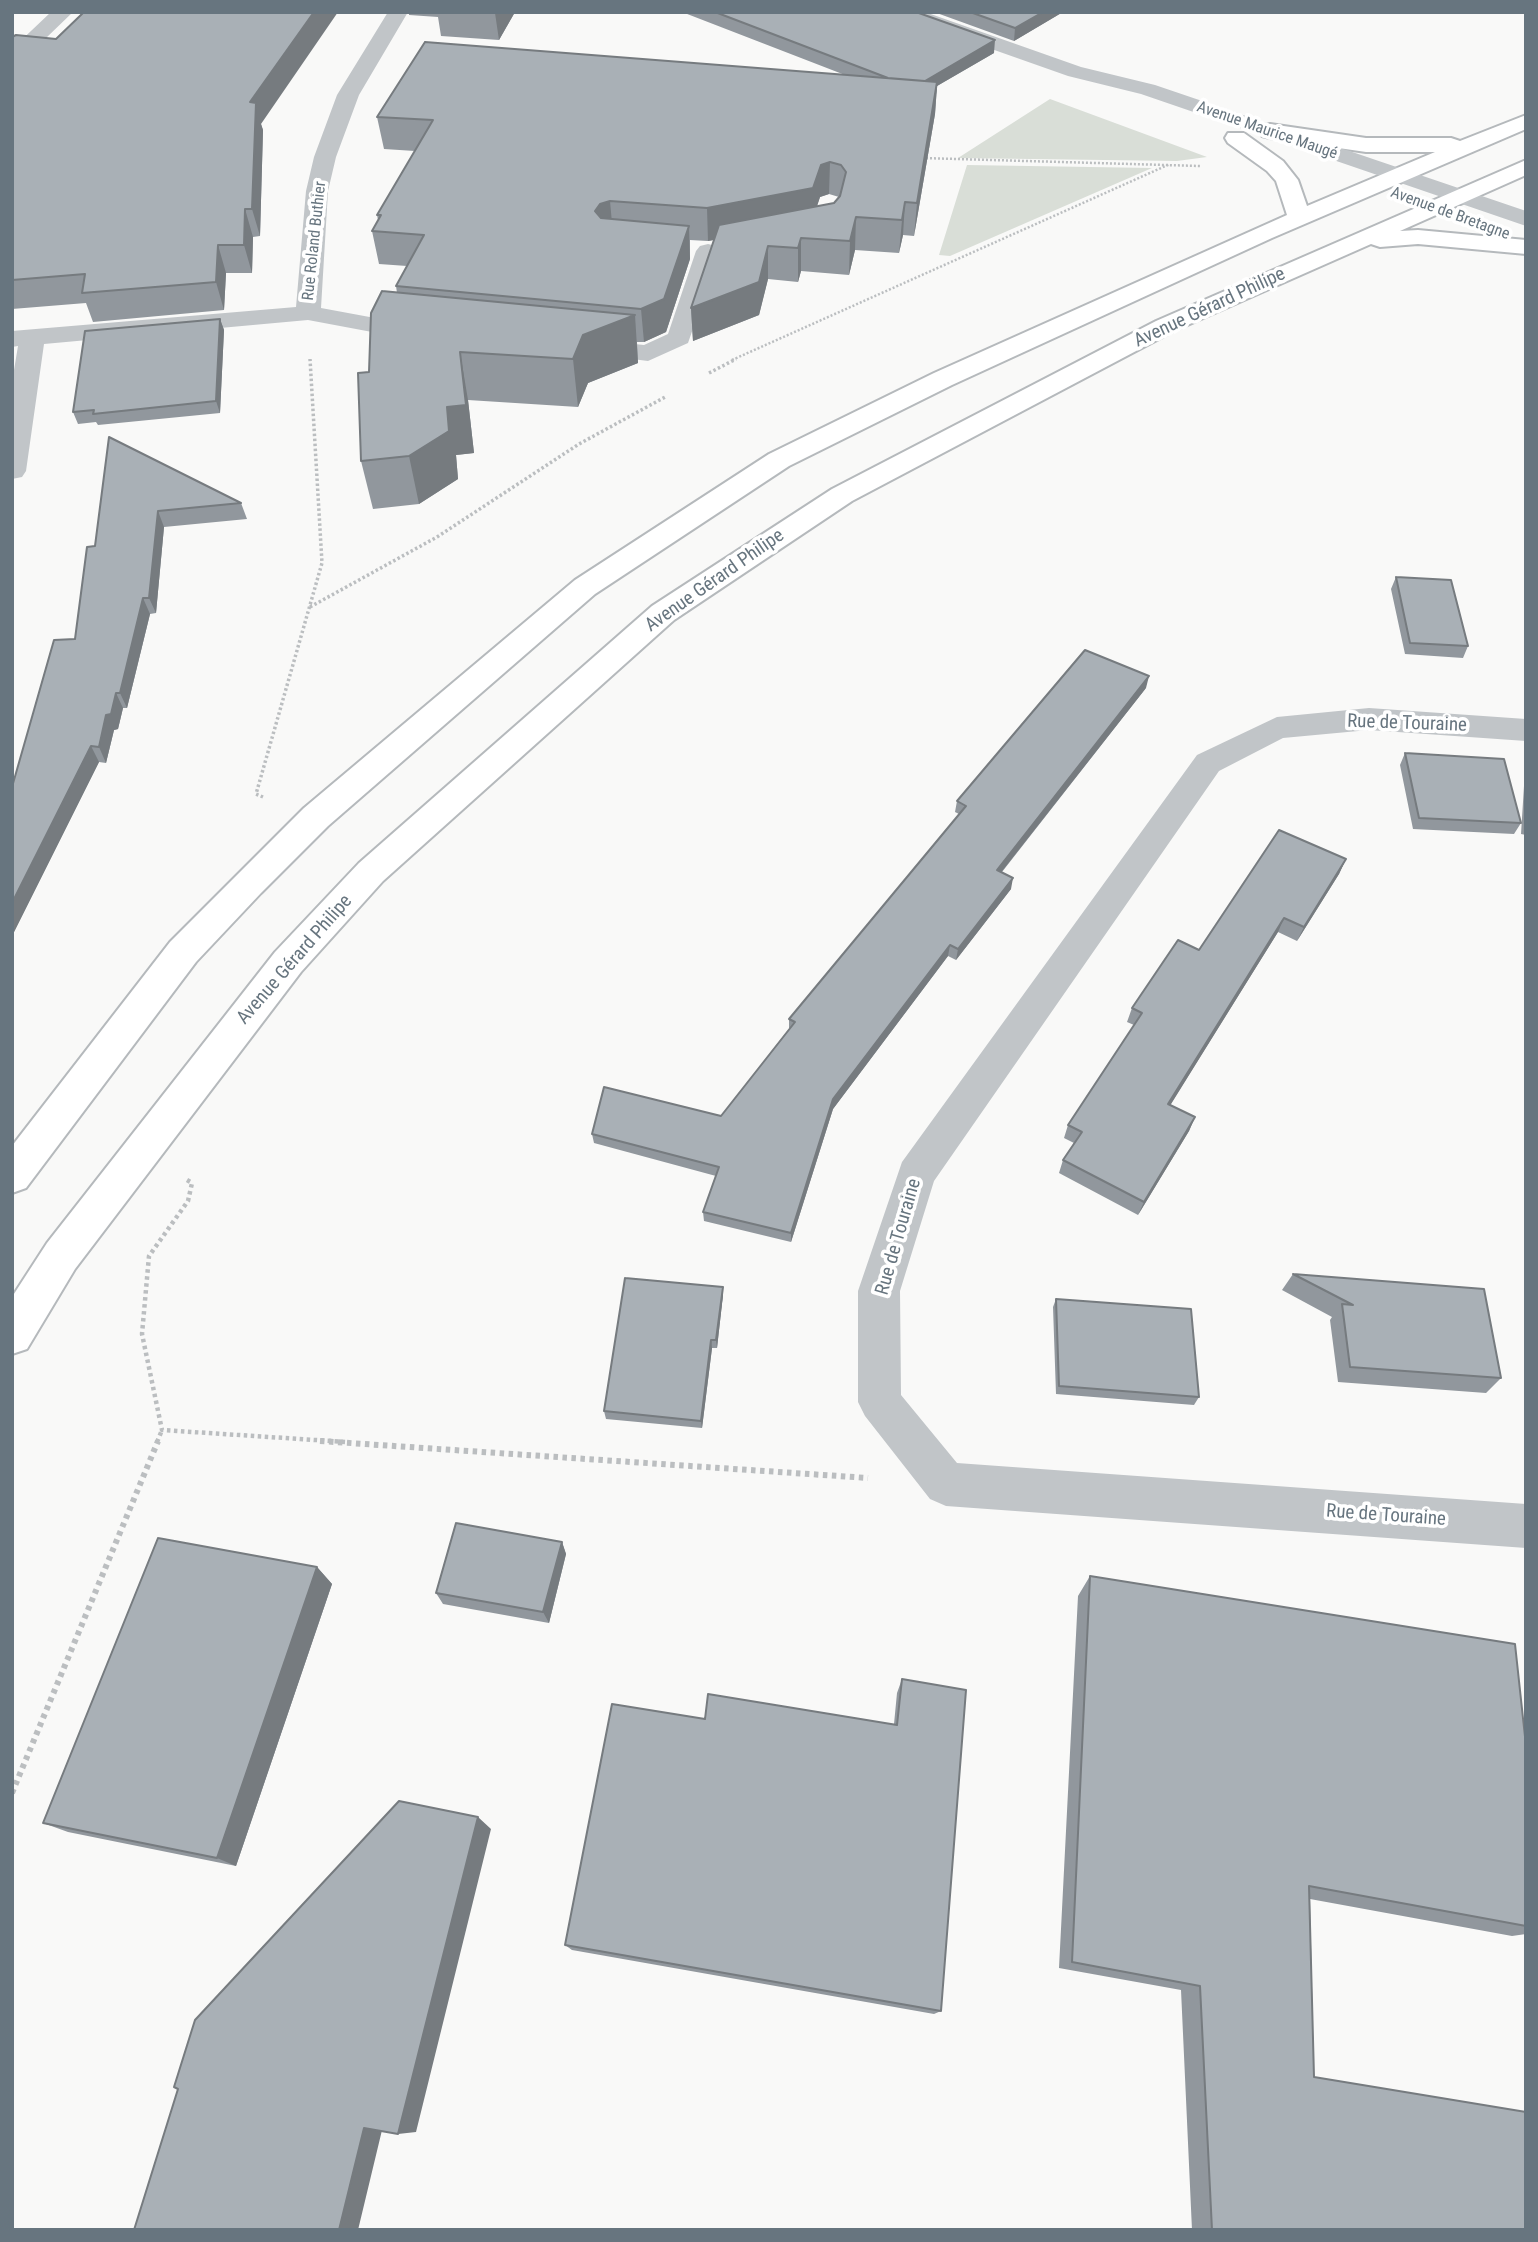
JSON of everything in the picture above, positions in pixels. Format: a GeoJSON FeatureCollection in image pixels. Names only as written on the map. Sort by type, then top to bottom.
{"type":"FeatureCollection","features":[{"type":"Feature","properties":{"kind":"main road"},"geometry":{"type":"LineString","coordinates":[[12,1176],[183,953],[249,884],[316,817],[585,587],[779,460],[954,373],[1383,177],[1526,121]]}},
{"type":"Feature","properties":{"kind":"main road"},"geometry":{"type":"LineString","coordinates":[[1270,131],[1366,145],[1471,144]]}},
{"type":"Feature","properties":{"kind":"main road"},"geometry":{"type":"LineString","coordinates":[[1449,207],[1478,157],[1526,135]]}},
{"type":"Feature","properties":{"kind":"main road"},"geometry":{"type":"LineString","coordinates":[[1237,138],[1275,166],[1287,180],[1299,217]]}},
{"type":"Feature","properties":{"kind":"main road","name":"Avenue Gérard Philipe"},"geometry":{"type":"LineString","coordinates":[[12,1335],[61,1256],[288,962],[371,872],[663,613],[842,495],[1166,326],[1299,267],[1449,207],[1526,167]]}},
{"type":"Feature","properties":{"kind":"main road"},"geometry":{"type":"LineString","coordinates":[[1299,267],[1310,243],[1352,220],[1370,201],[1383,177]]}},
{"type":"Feature","properties":{"kind":"main road"},"geometry":{"type":"LineString","coordinates":[[1357,243],[1418,237],[1526,247]]}},
{"type":"Feature","properties":{"kind":"street"},"geometry":{"type":"LineString","coordinates":[[12,60],[63,12]]}},
{"type":"Feature","properties":{"kind":"street","name":"Rue Roland Buthier"},"geometry":{"type":"LineString","coordinates":[[398,12],[348,95],[325,157],[316,204],[308,313],[444,335]]}},
{"type":"Feature","properties":{"kind":"street","name":"Avenue Maurice Maugé"},"geometry":{"type":"LineString","coordinates":[[905,12],[1075,72],[1148,89],[1270,131],[1383,177]]}},
{"type":"Feature","properties":{"kind":"street","name":"Avenue Maurice Maugé"},"geometry":{"type":"LineString","coordinates":[[1075,72],[1119,95],[1237,138],[1383,177]]}},
{"type":"Feature","properties":{"kind":"street","name":"Avenue de Bretagne"},"geometry":{"type":"LineString","coordinates":[[1383,177],[1526,241]]}},
{"type":"Feature","properties":{"kind":"street","name":"Avenue de Bretagne"},"geometry":{"type":"LineString","coordinates":[[1449,207],[1526,219]]}},
{"type":"Feature","properties":{"kind":"street"},"geometry":{"type":"LineString","coordinates":[[681,249],[708,251],[734,246]]}},
{"type":"Feature","properties":{"kind":"street"},"geometry":{"type":"LineString","coordinates":[[566,346],[648,353],[679,338],[708,251]]}},
{"type":"Feature","properties":{"kind":"street"},"geometry":{"type":"LineString","coordinates":[[12,471],[22,338],[308,313]]}},
{"type":"Feature","properties":{"kind":"street","name":"Rue de Touraine"},"geometry":{"type":"LineString","coordinates":[[1526,730],[1369,719],[1277,728],[1208,763],[916,1174],[880,1291],[880,1402],[946,1484],[1526,1526]]}},
{"type":"Feature","properties":{"kind":"path"},"geometry":{"type":"LineString","coordinates":[[918,158],[1210,167]]}},
{"type":"Feature","properties":{"kind":"path"},"geometry":{"type":"LineString","coordinates":[[708,373],[756,348],[1170,164]]}},
{"type":"Feature","properties":{"kind":"path"},"geometry":{"type":"LineString","coordinates":[[256,794],[322,563],[308,313]]}},
{"type":"Feature","properties":{"kind":"path"},"geometry":{"type":"LineString","coordinates":[[310,607],[438,537],[579,444],[673,393]]}},
{"type":"Feature","properties":{"kind":"path"},"geometry":{"type":"LineString","coordinates":[[12,1793],[162,1430],[142,1334],[149,1256],[188,1200],[192,1183],[183,1178]]}},
{"type":"Feature","properties":{"kind":"path"},"geometry":{"type":"LineString","coordinates":[[162,1430],[946,1484]]}},
{"type":"Feature","properties":{"kind":"shaded area"},"geometry":{"type":"Polygon","coordinates":[[[1050,99],[1207,157],[1177,161],[958,158],[1050,99]]]}},
{"type":"Feature","properties":{"kind":"shaded area"},"geometry":{"type":"Polygon","coordinates":[[[967,165],[1152,168],[950,256],[939,255],[967,165]]]}},
{"type":"Feature","properties":{"kind":"building"},"geometry":{"type":"Polygon","coordinates":[[[84,12],[314,12],[250,102],[256,103],[252,209],[245,209],[244,245],[218,245],[216,282],[82,293],[85,274],[12,280],[12,37],[16,35],[56,39],[84,12]]]}},
{"type":"Feature","properties":{"kind":"building"},"geometry":{"type":"Polygon","coordinates":[[[715,12],[916,12],[995,40],[925,81],[888,78],[715,12]]]}},
{"type":"Feature","properties":{"kind":"building"},"geometry":{"type":"Polygon","coordinates":[[[970,12],[1043,12],[1015,28],[970,12]]]}},
{"type":"Feature","properties":{"kind":"building"},"geometry":{"type":"Polygon","coordinates":[[[425,42],[937,82],[917,203],[905,202],[902,220],[856,217],[850,241],[801,238],[798,248],[768,246],[759,282],[691,308],[719,225],[834,203],[840,196],[846,172],[841,165],[830,162],[821,165],[813,188],[707,208],[610,201],[600,204],[595,211],[601,218],[689,226],[664,299],[641,309],[396,286],[424,235],[372,231],[381,215],[377,215],[433,120],[377,117],[425,42]]]}},
{"type":"Feature","properties":{"kind":"building"},"geometry":{"type":"Polygon","coordinates":[[[382,291],[635,315],[583,335],[573,359],[460,352],[466,405],[447,407],[449,431],[409,456],[361,461],[358,373],[369,372],[371,313],[382,291]]]}},
{"type":"Feature","properties":{"kind":"building"},"geometry":{"type":"Polygon","coordinates":[[[220,319],[216,401],[93,414],[94,410],[73,412],[85,331],[220,319]]]}},
{"type":"Feature","properties":{"kind":"building"},"geometry":{"type":"Polygon","coordinates":[[[109,437],[241,503],[158,511],[149,598],[143,598],[120,693],[116,693],[111,714],[106,715],[99,747],[91,746],[12,903],[12,787],[54,640],[75,639],[87,547],[95,546],[109,437]]]}},
{"type":"Feature","properties":{"kind":"building"},"geometry":{"type":"Polygon","coordinates":[[[1396,577],[1451,580],[1468,646],[1410,643],[1396,577]]]}},
{"type":"Feature","properties":{"kind":"building"},"geometry":{"type":"Polygon","coordinates":[[[1085,650],[1149,676],[997,870],[1013,878],[958,949],[950,945],[833,1099],[791,1233],[703,1212],[719,1167],[592,1134],[604,1087],[721,1116],[795,1022],[789,1019],[966,806],[957,801],[1085,650]]]}},
{"type":"Feature","properties":{"kind":"building"},"geometry":{"type":"Polygon","coordinates":[[[1405,753],[1504,759],[1521,823],[1419,818],[1405,753]]]}},
{"type":"Feature","properties":{"kind":"building"},"geometry":{"type":"Polygon","coordinates":[[[1279,830],[1346,859],[1304,927],[1284,918],[1168,1104],[1195,1117],[1144,1202],[1063,1160],[1082,1132],[1068,1125],[1142,1013],[1132,1008],[1178,940],[1199,950],[1279,830]]]}},
{"type":"Feature","properties":{"kind":"building"},"geometry":{"type":"Polygon","coordinates":[[[1293,1274],[1484,1289],[1501,1378],[1350,1367],[1342,1304],[1353,1305],[1293,1274]]]}},
{"type":"Feature","properties":{"kind":"building"},"geometry":{"type":"Polygon","coordinates":[[[625,1278],[723,1287],[716,1340],[711,1340],[701,1421],[604,1411],[625,1278]]]}},
{"type":"Feature","properties":{"kind":"building"},"geometry":{"type":"Polygon","coordinates":[[[1056,1299],[1191,1309],[1199,1397],[1059,1386],[1056,1299]]]}},
{"type":"Feature","properties":{"kind":"building"},"geometry":{"type":"Polygon","coordinates":[[[456,1523],[562,1542],[543,1612],[436,1593],[456,1523]]]}},
{"type":"Feature","properties":{"kind":"building"},"geometry":{"type":"Polygon","coordinates":[[[158,1538],[317,1567],[217,1858],[43,1823],[158,1538]]]}},
{"type":"Feature","properties":{"kind":"building"},"geometry":{"type":"Polygon","coordinates":[[[1090,1576],[1515,1644],[1526,1746],[1526,1926],[1309,1886],[1314,2077],[1526,2112],[1526,2230],[1212,2230],[1200,1986],[1072,1962],[1090,1576]]]}},
{"type":"Feature","properties":{"kind":"building"},"geometry":{"type":"Polygon","coordinates":[[[902,1679],[966,1690],[941,2011],[565,1945],[612,1704],[705,1719],[708,1694],[897,1725],[902,1679]]]}},
{"type":"Feature","properties":{"kind":"building"},"geometry":{"type":"Polygon","coordinates":[[[399,1801],[478,1817],[398,2134],[364,2128],[339,2230],[134,2230],[178,2089],[174,2087],[195,2020],[399,1801]]]}}]}
